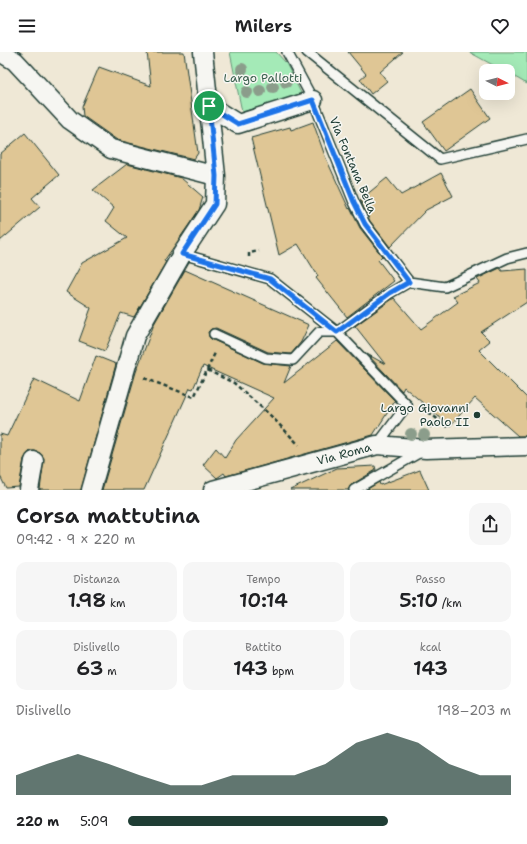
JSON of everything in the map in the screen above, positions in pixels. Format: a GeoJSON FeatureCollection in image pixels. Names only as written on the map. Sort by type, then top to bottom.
{"type":"FeatureCollection","features":[{"type":"Feature","properties":{"kind":"street"},"geometry":{"type":"LineString","coordinates":[[0,52],[16,62],[70,120],[111,149],[216,176]]}},
{"type":"Feature","properties":{"kind":"street"},"geometry":{"type":"LineString","coordinates":[[92,490],[135,336],[182,254],[215,204],[216,176],[203,52]]}},
{"type":"Feature","properties":{"kind":"street"},"geometry":{"type":"LineString","coordinates":[[209,106],[238,124],[313,100]]}},
{"type":"Feature","properties":{"kind":"street","name":"Via Roma"},"geometry":{"type":"LineString","coordinates":[[214,490],[378,445],[426,449],[527,446]]}},
{"type":"Feature","properties":{"kind":"street"},"geometry":{"type":"LineString","coordinates":[[29,490],[34,461]]}},
{"type":"Feature","properties":{"kind":"lane","name":"Via Fontana Bella"},"geometry":{"type":"LineString","coordinates":[[287,52],[313,100],[354,202],[365,224],[409,282]]}},
{"type":"Feature","properties":{"kind":"lane"},"geometry":{"type":"LineString","coordinates":[[307,52],[440,159],[527,139]]}},
{"type":"Feature","properties":{"kind":"lane"},"geometry":{"type":"LineString","coordinates":[[214,334],[266,358],[293,360],[319,332],[337,332],[390,293],[409,282],[445,287],[507,258],[527,253]]}},
{"type":"Feature","properties":{"kind":"lane"},"geometry":{"type":"LineString","coordinates":[[182,254],[270,279],[337,332],[407,406],[378,445]]}},
{"type":"Feature","properties":{"kind":"lane"},"geometry":{"type":"LineString","coordinates":[[354,490],[426,449]]}},
{"type":"Feature","properties":{"kind":"path"},"geometry":{"type":"LineString","coordinates":[[250,258],[249,253],[260,250]]}},
{"type":"Feature","properties":{"kind":"path"},"geometry":{"type":"LineString","coordinates":[[126,371],[194,397],[207,370],[234,384],[270,415],[318,461]]}},
{"type":"Feature","properties":{"kind":"path"},"geometry":{"type":"LineString","coordinates":[[407,406],[421,407],[449,428]]}},
{"type":"Feature","properties":{"kind":"green space","name":"Largo Pallotti"},"geometry":{"type":"Polygon","coordinates":[[[230,52],[276,52],[286,63],[302,95],[242,112],[230,52]]]}},
{"type":"Feature","properties":{"kind":"green space"},"geometry":{"type":"Polygon","coordinates":[[[469,52],[527,52],[527,84],[515,77],[515,64],[491,64],[469,52]]]}},
{"type":"Feature","properties":{"kind":"building"},"geometry":{"type":"Polygon","coordinates":[[[147,52],[184,52],[198,153],[194,159],[117,140],[83,116],[82,107],[99,67],[151,86],[147,52]]]}},
{"type":"Feature","properties":{"kind":"building"},"geometry":{"type":"Polygon","coordinates":[[[348,52],[403,52],[380,72],[387,81],[371,94],[360,79],[366,74],[348,52]]]}},
{"type":"Feature","properties":{"kind":"building"},"geometry":{"type":"Polygon","coordinates":[[[470,89],[490,118],[444,151],[423,122],[470,89]]]}},
{"type":"Feature","properties":{"kind":"building"},"geometry":{"type":"Polygon","coordinates":[[[313,122],[325,156],[349,209],[350,208],[360,228],[382,256],[378,260],[394,281],[347,317],[316,278],[318,276],[298,244],[279,255],[251,138],[290,127],[291,130],[313,122]]]}},
{"type":"Feature","properties":{"kind":"building"},"geometry":{"type":"Polygon","coordinates":[[[25,133],[59,175],[32,198],[40,207],[0,241],[0,154],[25,133]]]}},
{"type":"Feature","properties":{"kind":"building"},"geometry":{"type":"Polygon","coordinates":[[[127,164],[181,178],[203,197],[199,210],[164,261],[166,262],[134,317],[121,313],[105,351],[79,341],[91,308],[66,292],[82,263],[127,238],[106,221],[114,208],[93,190],[127,164]]]}},
{"type":"Feature","properties":{"kind":"building"},"geometry":{"type":"Polygon","coordinates":[[[441,173],[453,196],[426,210],[390,247],[370,221],[360,200],[387,178],[401,195],[441,173]]]}},
{"type":"Feature","properties":{"kind":"building"},"geometry":{"type":"Polygon","coordinates":[[[500,268],[502,271],[527,269],[527,302],[481,332],[490,341],[479,350],[527,398],[527,436],[518,436],[475,398],[450,426],[404,387],[402,391],[367,354],[385,364],[355,326],[394,298],[421,329],[458,302],[453,296],[480,283],[477,279],[500,268]]]}},
{"type":"Feature","properties":{"kind":"building"},"geometry":{"type":"Polygon","coordinates":[[[185,270],[309,325],[301,342],[291,354],[268,352],[216,328],[211,329],[208,332],[211,339],[263,363],[291,366],[284,383],[337,341],[395,401],[373,435],[226,476],[224,473],[217,478],[203,465],[216,448],[225,458],[236,440],[274,398],[203,366],[193,389],[190,388],[144,490],[102,490],[136,372],[154,324],[185,270]]]}},
{"type":"Feature","properties":{"kind":"building"},"geometry":{"type":"Polygon","coordinates":[[[96,356],[116,364],[81,490],[40,490],[44,458],[40,453],[35,451],[30,451],[24,459],[19,487],[6,488],[0,476],[0,434],[7,436],[34,379],[80,401],[96,356]]]}},
{"type":"Feature","properties":{"kind":"building"},"geometry":{"type":"Polygon","coordinates":[[[375,466],[376,470],[351,485],[348,490],[290,490],[337,468],[375,466]]]}},
{"type":"Feature","properties":{"kind":"building"},"geometry":{"type":"Polygon","coordinates":[[[420,470],[429,490],[366,490],[379,482],[380,485],[420,470]]]}},
{"type":"Feature","properties":{"kind":"place","name":"Largo Giovanni Paolo II"},"geometry":{"type":"Point","coordinates":[477,415]}},
{"type":"Feature","properties":{"kind":"route"},"geometry":{"type":"LineString","coordinates":[[313,100],[354,202],[365,224],[409,282],[390,293],[337,332],[270,279],[182,254],[215,204],[216,176],[209,106],[238,124],[313,100]]}}]}
